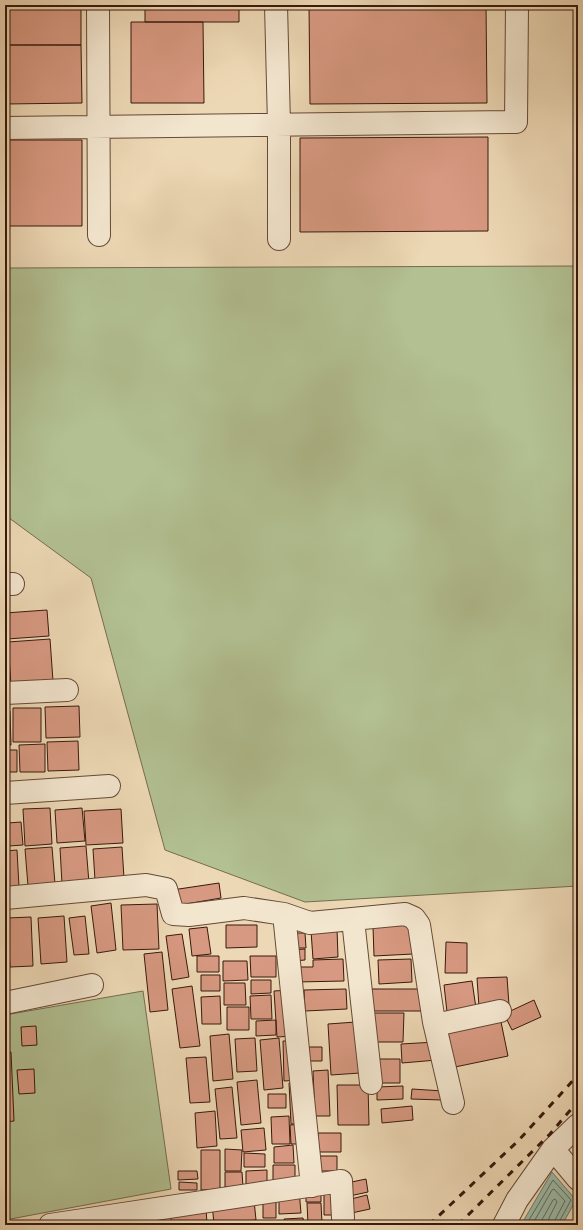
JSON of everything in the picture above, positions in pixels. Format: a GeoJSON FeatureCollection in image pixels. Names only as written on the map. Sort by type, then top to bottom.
{"type":"FeatureCollection","features":[{"type":"Feature","properties":{"kind":"street"},"geometry":{"type":"LineString","coordinates":[[98,5],[100,235]]}},
{"type":"Feature","properties":{"kind":"street"},"geometry":{"type":"LineString","coordinates":[[276,5],[279,125],[279,239]]}},
{"type":"Feature","properties":{"kind":"street"},"geometry":{"type":"LineString","coordinates":[[5,128],[516,122],[517,5]]}},
{"type":"Feature","properties":{"kind":"street"},"geometry":{"type":"LineString","coordinates":[[5,693],[67,690]]}},
{"type":"Feature","properties":{"kind":"street"},"geometry":{"type":"LineString","coordinates":[[5,793],[109,786]]}},
{"type":"Feature","properties":{"kind":"street"},"geometry":{"type":"LineString","coordinates":[[5,898],[146,885],[166,889],[173,914],[189,915],[244,908],[284,914],[310,923],[405,914],[414,918],[419,926],[435,1025],[453,1102]]}},
{"type":"Feature","properties":{"kind":"street"},"geometry":{"type":"LineString","coordinates":[[284,914],[312,1186]]}},
{"type":"Feature","properties":{"kind":"street"},"geometry":{"type":"LineString","coordinates":[[353,920],[371,1083]]}},
{"type":"Feature","properties":{"kind":"street"},"geometry":{"type":"LineString","coordinates":[[5,1003],[92,985]]}},
{"type":"Feature","properties":{"kind":"street"},"geometry":{"type":"LineString","coordinates":[[435,1025],[500,1011]]}},
{"type":"Feature","properties":{"kind":"street"},"geometry":{"type":"LineString","coordinates":[[504,1225],[517,1200],[553,1149],[578,1125]]}},
{"type":"Feature","properties":{"kind":"street"},"geometry":{"type":"LineString","coordinates":[[553,1149],[578,1179]]}},
{"type":"Feature","properties":{"kind":"street"},"geometry":{"type":"LineString","coordinates":[[50,1225],[155,1217],[341,1181],[343,1218]]}},
{"type":"Feature","properties":{"kind":"shaded area"},"geometry":{"type":"Polygon","coordinates":[[[578,266],[578,886],[305,902],[165,850],[91,578],[5,515],[5,268],[578,266]]]}},
{"type":"Feature","properties":{"kind":"shaded area"},"geometry":{"type":"Polygon","coordinates":[[[143,991],[171,1189],[5,1220],[5,1015],[143,991]]]}},
{"type":"Feature","properties":{"kind":"water"},"geometry":{"type":"Polygon","coordinates":[[[552,1172],[576,1200],[562,1225],[521,1225],[552,1172]]]}},
{"type":"Feature","properties":{"kind":"building"},"geometry":{"type":"Polygon","coordinates":[[[5,5],[81,5],[81,45],[5,45],[5,5]]]}},
{"type":"Feature","properties":{"kind":"building"},"geometry":{"type":"Polygon","coordinates":[[[145,5],[239,5],[239,22],[145,22],[145,5]]]}},
{"type":"Feature","properties":{"kind":"building"},"geometry":{"type":"Polygon","coordinates":[[[309,5],[486,5],[487,103],[310,104],[309,5]]]}},
{"type":"Feature","properties":{"kind":"building"},"geometry":{"type":"Polygon","coordinates":[[[131,22],[203,22],[204,103],[131,103],[131,22]]]}},
{"type":"Feature","properties":{"kind":"building"},"geometry":{"type":"Polygon","coordinates":[[[5,45],[81,45],[82,103],[5,104],[5,45]]]}},
{"type":"Feature","properties":{"kind":"building"},"geometry":{"type":"Polygon","coordinates":[[[488,137],[488,231],[300,232],[300,138],[488,137]]]}},
{"type":"Feature","properties":{"kind":"building"},"geometry":{"type":"Polygon","coordinates":[[[5,140],[82,140],[82,226],[5,226],[5,140]]]}},
{"type":"Feature","properties":{"kind":"building"},"geometry":{"type":"Polygon","coordinates":[[[47,610],[49,636],[7,639],[5,613],[47,610]]]}},
{"type":"Feature","properties":{"kind":"building"},"geometry":{"type":"Polygon","coordinates":[[[50,639],[53,681],[11,685],[8,642],[50,639]]]}},
{"type":"Feature","properties":{"kind":"building"},"geometry":{"type":"Polygon","coordinates":[[[5,642],[8,685],[5,685],[5,642]]]}},
{"type":"Feature","properties":{"kind":"building"},"geometry":{"type":"Polygon","coordinates":[[[79,706],[80,737],[46,738],[45,707],[79,706]]]}},
{"type":"Feature","properties":{"kind":"building"},"geometry":{"type":"Polygon","coordinates":[[[13,708],[41,708],[41,742],[13,742],[13,708]]]}},
{"type":"Feature","properties":{"kind":"building"},"geometry":{"type":"Polygon","coordinates":[[[5,711],[10,711],[11,745],[5,745],[5,711]]]}},
{"type":"Feature","properties":{"kind":"building"},"geometry":{"type":"Polygon","coordinates":[[[78,741],[79,770],[48,771],[47,742],[78,741]]]}},
{"type":"Feature","properties":{"kind":"building"},"geometry":{"type":"Polygon","coordinates":[[[45,744],[45,772],[20,772],[19,745],[45,744]]]}},
{"type":"Feature","properties":{"kind":"building"},"geometry":{"type":"Polygon","coordinates":[[[5,750],[17,750],[17,772],[5,772],[5,750]]]}},
{"type":"Feature","properties":{"kind":"building"},"geometry":{"type":"Polygon","coordinates":[[[50,808],[52,844],[25,846],[23,809],[50,808]]]}},
{"type":"Feature","properties":{"kind":"building"},"geometry":{"type":"Polygon","coordinates":[[[82,808],[85,841],[57,843],[55,810],[82,808]]]}},
{"type":"Feature","properties":{"kind":"building"},"geometry":{"type":"Polygon","coordinates":[[[121,809],[123,843],[86,845],[84,811],[121,809]]]}},
{"type":"Feature","properties":{"kind":"building"},"geometry":{"type":"Polygon","coordinates":[[[21,822],[23,845],[9,846],[8,823],[21,822]]]}},
{"type":"Feature","properties":{"kind":"building"},"geometry":{"type":"Polygon","coordinates":[[[86,846],[89,883],[62,884],[60,848],[86,846]]]}},
{"type":"Feature","properties":{"kind":"building"},"geometry":{"type":"Polygon","coordinates":[[[52,847],[55,884],[28,886],[25,849],[52,847]]]}},
{"type":"Feature","properties":{"kind":"building"},"geometry":{"type":"Polygon","coordinates":[[[122,847],[124,878],[95,880],[93,849],[122,847]]]}},
{"type":"Feature","properties":{"kind":"building"},"geometry":{"type":"Polygon","coordinates":[[[17,850],[19,887],[5,888],[5,851],[17,850]]]}},
{"type":"Feature","properties":{"kind":"building"},"geometry":{"type":"Polygon","coordinates":[[[219,883],[221,898],[174,906],[172,890],[219,883]]]}},
{"type":"Feature","properties":{"kind":"building"},"geometry":{"type":"Polygon","coordinates":[[[111,903],[116,950],[97,953],[91,906],[111,903]]]}},
{"type":"Feature","properties":{"kind":"building"},"geometry":{"type":"Polygon","coordinates":[[[157,904],[159,949],[123,950],[121,905],[157,904]]]}},
{"type":"Feature","properties":{"kind":"building"},"geometry":{"type":"Polygon","coordinates":[[[64,916],[67,962],[41,964],[38,918],[64,916]]]}},
{"type":"Feature","properties":{"kind":"building"},"geometry":{"type":"Polygon","coordinates":[[[85,916],[89,954],[74,955],[69,918],[85,916]]]}},
{"type":"Feature","properties":{"kind":"building"},"geometry":{"type":"Polygon","coordinates":[[[31,917],[33,966],[10,967],[7,918],[31,917]]]}},
{"type":"Feature","properties":{"kind":"building"},"geometry":{"type":"Polygon","coordinates":[[[226,925],[257,925],[257,947],[226,948],[226,925]]]}},
{"type":"Feature","properties":{"kind":"building"},"geometry":{"type":"Polygon","coordinates":[[[412,925],[413,954],[374,956],[373,927],[412,925]]]}},
{"type":"Feature","properties":{"kind":"building"},"geometry":{"type":"Polygon","coordinates":[[[207,927],[211,954],[192,956],[189,929],[207,927]]]}},
{"type":"Feature","properties":{"kind":"building"},"geometry":{"type":"Polygon","coordinates":[[[337,929],[338,957],[313,959],[311,931],[337,929]]]}},
{"type":"Feature","properties":{"kind":"building"},"geometry":{"type":"Polygon","coordinates":[[[292,933],[305,933],[306,948],[292,948],[292,933]]]}},
{"type":"Feature","properties":{"kind":"building"},"geometry":{"type":"Polygon","coordinates":[[[182,934],[189,977],[172,980],[166,936],[182,934]]]}},
{"type":"Feature","properties":{"kind":"building"},"geometry":{"type":"Polygon","coordinates":[[[446,942],[467,943],[467,973],[445,973],[446,942]]]}},
{"type":"Feature","properties":{"kind":"building"},"geometry":{"type":"Polygon","coordinates":[[[305,949],[305,960],[293,961],[292,950],[305,949]]]}},
{"type":"Feature","properties":{"kind":"building"},"geometry":{"type":"Polygon","coordinates":[[[162,952],[168,1010],[150,1012],[144,954],[162,952]]]}},
{"type":"Feature","properties":{"kind":"building"},"geometry":{"type":"Polygon","coordinates":[[[197,956],[219,956],[219,972],[197,972],[197,956]]]}},
{"type":"Feature","properties":{"kind":"building"},"geometry":{"type":"Polygon","coordinates":[[[250,956],[276,956],[276,977],[251,977],[250,956]]]}},
{"type":"Feature","properties":{"kind":"building"},"geometry":{"type":"Polygon","coordinates":[[[343,959],[344,981],[297,982],[297,967],[313,967],[313,960],[343,959]]]}},
{"type":"Feature","properties":{"kind":"building"},"geometry":{"type":"Polygon","coordinates":[[[411,959],[412,982],[379,984],[378,960],[411,959]]]}},
{"type":"Feature","properties":{"kind":"building"},"geometry":{"type":"Polygon","coordinates":[[[223,961],[247,961],[248,980],[223,981],[223,961]]]}},
{"type":"Feature","properties":{"kind":"building"},"geometry":{"type":"Polygon","coordinates":[[[201,975],[220,975],[220,991],[201,991],[201,975]]]}},
{"type":"Feature","properties":{"kind":"building"},"geometry":{"type":"Polygon","coordinates":[[[507,977],[509,1005],[479,1007],[477,978],[507,977]]]}},
{"type":"Feature","properties":{"kind":"building"},"geometry":{"type":"Polygon","coordinates":[[[251,980],[271,980],[271,993],[251,994],[251,980]]]}},
{"type":"Feature","properties":{"kind":"building"},"geometry":{"type":"Polygon","coordinates":[[[472,981],[476,1008],[447,1012],[444,985],[472,981]]]}},
{"type":"Feature","properties":{"kind":"building"},"geometry":{"type":"Polygon","coordinates":[[[224,983],[245,983],[246,1005],[224,1005],[224,983]]]}},
{"type":"Feature","properties":{"kind":"building"},"geometry":{"type":"Polygon","coordinates":[[[192,986],[200,1046],[180,1048],[172,989],[192,986]]]}},
{"type":"Feature","properties":{"kind":"building"},"geometry":{"type":"Polygon","coordinates":[[[346,989],[347,1009],[305,1011],[304,990],[346,989]]]}},
{"type":"Feature","properties":{"kind":"building"},"geometry":{"type":"Polygon","coordinates":[[[367,989],[426,989],[426,1011],[369,1011],[367,989]]]}},
{"type":"Feature","properties":{"kind":"building"},"geometry":{"type":"Polygon","coordinates":[[[290,990],[294,1036],[277,1037],[274,991],[290,990]]]}},
{"type":"Feature","properties":{"kind":"building"},"geometry":{"type":"Polygon","coordinates":[[[271,995],[272,1019],[251,1019],[250,996],[271,995]]]}},
{"type":"Feature","properties":{"kind":"building"},"geometry":{"type":"Polygon","coordinates":[[[220,996],[221,1024],[202,1024],[201,997],[220,996]]]}},
{"type":"Feature","properties":{"kind":"building"},"geometry":{"type":"Polygon","coordinates":[[[534,1000],[541,1017],[512,1030],[504,1014],[534,1000]]]}},
{"type":"Feature","properties":{"kind":"building"},"geometry":{"type":"Polygon","coordinates":[[[227,1007],[249,1007],[249,1030],[227,1030],[227,1007]]]}},
{"type":"Feature","properties":{"kind":"building"},"geometry":{"type":"Polygon","coordinates":[[[372,1013],[404,1013],[403,1042],[372,1042],[372,1013]]]}},
{"type":"Feature","properties":{"kind":"building"},"geometry":{"type":"Polygon","coordinates":[[[500,1017],[508,1056],[455,1067],[447,1028],[500,1017]]]}},
{"type":"Feature","properties":{"kind":"building"},"geometry":{"type":"Polygon","coordinates":[[[276,1020],[276,1035],[256,1036],[256,1021],[276,1020]]]}},
{"type":"Feature","properties":{"kind":"building"},"geometry":{"type":"Polygon","coordinates":[[[356,1022],[360,1073],[331,1075],[328,1024],[356,1022]]]}},
{"type":"Feature","properties":{"kind":"building"},"geometry":{"type":"Polygon","coordinates":[[[36,1026],[37,1045],[22,1046],[21,1027],[36,1026]]]}},
{"type":"Feature","properties":{"kind":"building"},"geometry":{"type":"Polygon","coordinates":[[[229,1034],[233,1079],[213,1081],[210,1036],[229,1034]]]}},
{"type":"Feature","properties":{"kind":"building"},"geometry":{"type":"Polygon","coordinates":[[[255,1038],[257,1071],[237,1072],[235,1039],[255,1038]]]}},
{"type":"Feature","properties":{"kind":"building"},"geometry":{"type":"Polygon","coordinates":[[[279,1038],[283,1088],[264,1090],[260,1040],[279,1038]]]}},
{"type":"Feature","properties":{"kind":"building"},"geometry":{"type":"Polygon","coordinates":[[[283,1041],[295,1041],[300,1080],[284,1081],[283,1041]]]}},
{"type":"Feature","properties":{"kind":"building"},"geometry":{"type":"Polygon","coordinates":[[[436,1042],[437,1060],[402,1063],[401,1044],[436,1042]]]}},
{"type":"Feature","properties":{"kind":"building"},"geometry":{"type":"Polygon","coordinates":[[[309,1047],[322,1047],[322,1061],[309,1061],[309,1047]]]}},
{"type":"Feature","properties":{"kind":"building"},"geometry":{"type":"Polygon","coordinates":[[[11,1052],[14,1121],[5,1122],[5,1053],[11,1052]]]}},
{"type":"Feature","properties":{"kind":"building"},"geometry":{"type":"Polygon","coordinates":[[[206,1057],[210,1102],[190,1103],[186,1058],[206,1057]]]}},
{"type":"Feature","properties":{"kind":"building"},"geometry":{"type":"Polygon","coordinates":[[[373,1059],[400,1059],[400,1083],[374,1083],[373,1059]]]}},
{"type":"Feature","properties":{"kind":"building"},"geometry":{"type":"Polygon","coordinates":[[[34,1069],[35,1093],[19,1094],[17,1070],[34,1069]]]}},
{"type":"Feature","properties":{"kind":"building"},"geometry":{"type":"Polygon","coordinates":[[[328,1070],[330,1116],[315,1116],[313,1071],[328,1070]]]}},
{"type":"Feature","properties":{"kind":"building"},"geometry":{"type":"Polygon","coordinates":[[[257,1080],[261,1123],[241,1125],[237,1082],[257,1080]]]}},
{"type":"Feature","properties":{"kind":"building"},"geometry":{"type":"Polygon","coordinates":[[[289,1083],[300,1083],[303,1124],[291,1124],[289,1083]]]}},
{"type":"Feature","properties":{"kind":"building"},"geometry":{"type":"Polygon","coordinates":[[[337,1085],[368,1085],[369,1125],[338,1125],[337,1085]]]}},
{"type":"Feature","properties":{"kind":"building"},"geometry":{"type":"Polygon","coordinates":[[[403,1086],[403,1099],[377,1100],[377,1087],[403,1086]]]}},
{"type":"Feature","properties":{"kind":"building"},"geometry":{"type":"Polygon","coordinates":[[[232,1087],[237,1138],[220,1139],[215,1089],[232,1087]]]}},
{"type":"Feature","properties":{"kind":"building"},"geometry":{"type":"Polygon","coordinates":[[[412,1089],[443,1091],[442,1100],[411,1099],[412,1089]]]}},
{"type":"Feature","properties":{"kind":"building"},"geometry":{"type":"Polygon","coordinates":[[[268,1094],[286,1094],[286,1108],[268,1108],[268,1094]]]}},
{"type":"Feature","properties":{"kind":"building"},"geometry":{"type":"Polygon","coordinates":[[[412,1106],[413,1120],[382,1123],[381,1109],[412,1106]]]}},
{"type":"Feature","properties":{"kind":"building"},"geometry":{"type":"Polygon","coordinates":[[[215,1111],[217,1146],[197,1148],[195,1113],[215,1111]]]}},
{"type":"Feature","properties":{"kind":"building"},"geometry":{"type":"Polygon","coordinates":[[[289,1116],[290,1144],[272,1144],[271,1117],[289,1116]]]}},
{"type":"Feature","properties":{"kind":"building"},"geometry":{"type":"Polygon","coordinates":[[[304,1124],[305,1144],[291,1144],[290,1125],[304,1124]]]}},
{"type":"Feature","properties":{"kind":"building"},"geometry":{"type":"Polygon","coordinates":[[[264,1128],[266,1150],[243,1152],[241,1130],[264,1128]]]}},
{"type":"Feature","properties":{"kind":"building"},"geometry":{"type":"Polygon","coordinates":[[[318,1133],[341,1133],[341,1152],[318,1152],[318,1133]]]}},
{"type":"Feature","properties":{"kind":"building"},"geometry":{"type":"Polygon","coordinates":[[[293,1145],[294,1163],[274,1163],[274,1147],[293,1145]]]}},
{"type":"Feature","properties":{"kind":"building"},"geometry":{"type":"Polygon","coordinates":[[[225,1149],[242,1150],[241,1171],[225,1171],[225,1149]]]}},
{"type":"Feature","properties":{"kind":"building"},"geometry":{"type":"Polygon","coordinates":[[[201,1150],[220,1150],[220,1189],[201,1190],[201,1150]]]}},
{"type":"Feature","properties":{"kind":"building"},"geometry":{"type":"Polygon","coordinates":[[[244,1153],[265,1154],[265,1167],[244,1167],[244,1153]]]}},
{"type":"Feature","properties":{"kind":"building"},"geometry":{"type":"Polygon","coordinates":[[[318,1156],[337,1156],[337,1171],[318,1171],[318,1156]]]}},
{"type":"Feature","properties":{"kind":"building"},"geometry":{"type":"Polygon","coordinates":[[[273,1165],[295,1165],[295,1182],[273,1183],[273,1165]]]}},
{"type":"Feature","properties":{"kind":"building"},"geometry":{"type":"Polygon","coordinates":[[[267,1170],[267,1185],[246,1185],[246,1171],[267,1170]]]}},
{"type":"Feature","properties":{"kind":"building"},"geometry":{"type":"Polygon","coordinates":[[[178,1171],[197,1171],[198,1179],[178,1180],[178,1171]]]}},
{"type":"Feature","properties":{"kind":"building"},"geometry":{"type":"Polygon","coordinates":[[[225,1172],[242,1172],[243,1187],[225,1187],[225,1172]]]}},
{"type":"Feature","properties":{"kind":"building"},"geometry":{"type":"Polygon","coordinates":[[[366,1179],[368,1192],[345,1197],[342,1184],[366,1179]]]}},
{"type":"Feature","properties":{"kind":"building"},"geometry":{"type":"Polygon","coordinates":[[[179,1182],[197,1183],[197,1190],[179,1190],[179,1182]]]}},
{"type":"Feature","properties":{"kind":"building"},"geometry":{"type":"Polygon","coordinates":[[[321,1188],[321,1202],[306,1202],[306,1189],[321,1188]]]}},
{"type":"Feature","properties":{"kind":"building"},"geometry":{"type":"Polygon","coordinates":[[[299,1190],[301,1213],[279,1214],[279,1193],[299,1190]]]}},
{"type":"Feature","properties":{"kind":"building"},"geometry":{"type":"Polygon","coordinates":[[[324,1194],[340,1194],[341,1215],[324,1215],[324,1194]]]}},
{"type":"Feature","properties":{"kind":"building"},"geometry":{"type":"Polygon","coordinates":[[[367,1195],[370,1209],[347,1214],[343,1201],[367,1195]]]}},
{"type":"Feature","properties":{"kind":"building"},"geometry":{"type":"Polygon","coordinates":[[[254,1200],[256,1220],[214,1224],[212,1204],[254,1200]]]}},
{"type":"Feature","properties":{"kind":"building"},"geometry":{"type":"Polygon","coordinates":[[[263,1202],[276,1202],[276,1218],[263,1218],[263,1202]]]}},
{"type":"Feature","properties":{"kind":"building"},"geometry":{"type":"Polygon","coordinates":[[[307,1203],[321,1203],[322,1223],[308,1224],[307,1203]]]}},
{"type":"Feature","properties":{"kind":"building"},"geometry":{"type":"Polygon","coordinates":[[[206,1207],[207,1225],[171,1225],[171,1209],[206,1207]]]}},
{"type":"Feature","properties":{"kind":"building"},"geometry":{"type":"Polygon","coordinates":[[[303,1218],[304,1225],[285,1225],[284,1219],[303,1218]]]}},
{"type":"Feature","properties":{"kind":"railway"},"geometry":{"type":"LineString","coordinates":[[429,1225],[519,1140],[578,1075]]}},
{"type":"Feature","properties":{"kind":"railway"},"geometry":{"type":"LineString","coordinates":[[458,1225],[550,1134],[578,1101]]}}]}
